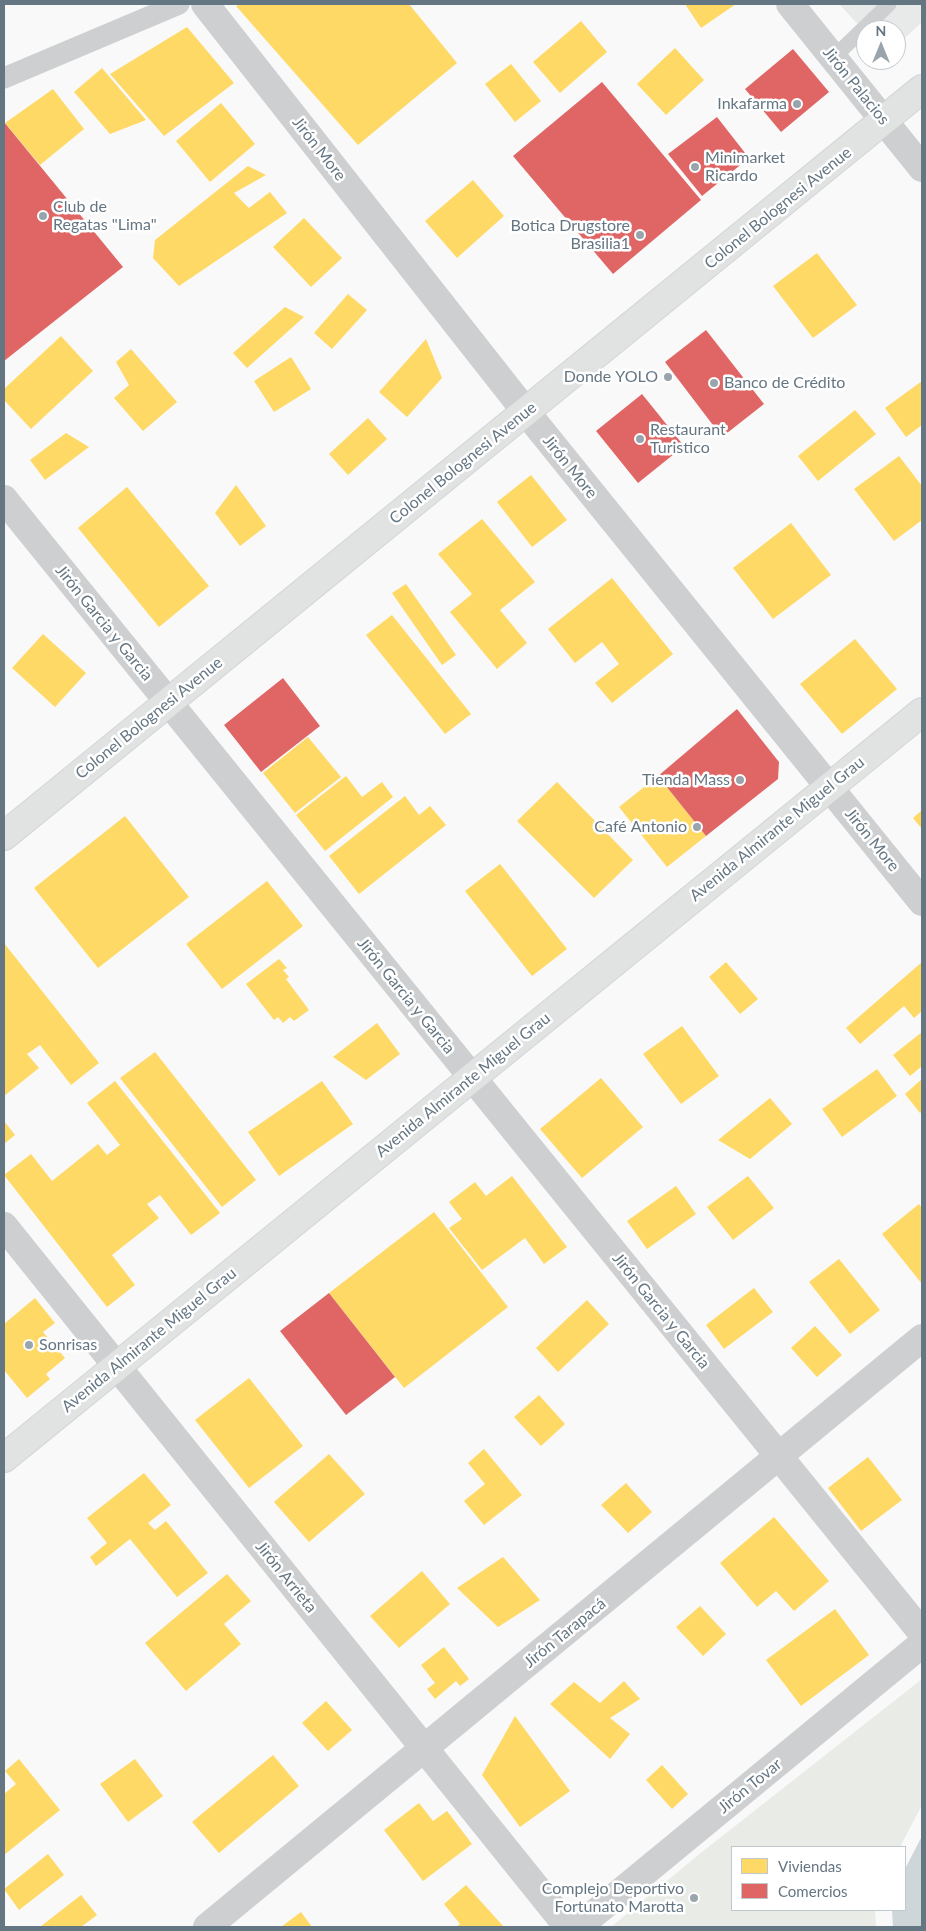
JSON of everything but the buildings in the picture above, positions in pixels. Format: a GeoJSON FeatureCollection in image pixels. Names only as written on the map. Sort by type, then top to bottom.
{"type":"FeatureCollection","features":[{"type":"Feature","properties":{"kind":"main road","name":"Colonel Bolognesi Avenue"},"geometry":{"type":"LineString","coordinates":[[4,836],[922,90]]}},
{"type":"Feature","properties":{"kind":"main road","name":"Avenida Almirante Miguel Grau"},"geometry":{"type":"LineString","coordinates":[[4,1458],[922,712]]}},
{"type":"Feature","properties":{"kind":"street"},"geometry":{"type":"LineString","coordinates":[[4,78],[179,4]]}},
{"type":"Feature","properties":{"kind":"street","name":"Jirón More"},"geometry":{"type":"LineString","coordinates":[[205,4],[526,412],[922,902]]}},
{"type":"Feature","properties":{"kind":"street","name":"Jirón Palacios"},"geometry":{"type":"LineString","coordinates":[[790,4],[922,168]]}},
{"type":"Feature","properties":{"kind":"street","name":"Jirón Garcia y Garcia"},"geometry":{"type":"LineString","coordinates":[[4,499],[922,1634]]}},
{"type":"Feature","properties":{"kind":"street","name":"Jirón Arrieta"},"geometry":{"type":"LineString","coordinates":[[4,1226],[568,1927]]}},
{"type":"Feature","properties":{"kind":"street","name":"Jirón Tarapacá"},"geometry":{"type":"LineString","coordinates":[[207,1927],[922,1338]]}},
{"type":"Feature","properties":{"kind":"street","name":"Jirón Tovar"},"geometry":{"type":"LineString","coordinates":[[578,1927],[922,1644]]}},
{"type":"Feature","properties":{"kind":"lane"},"geometry":{"type":"LineString","coordinates":[[833,58],[889,4]]}},
{"type":"Feature","properties":{"kind":"shaded area"},"geometry":{"type":"Polygon","coordinates":[[[839,4],[922,4],[922,22],[906,37],[906,20],[856,20],[856,22],[839,4]]]}},
{"type":"Feature","properties":{"kind":"shaded area"},"geometry":{"type":"Polygon","coordinates":[[[922,1679],[922,1805],[901,1846],[731,1846],[731,1911],[875,1911],[876,1927],[611,1927],[702,1852],[922,1679]]]}},
{"type":"Feature","properties":{"kind":"shaded area"},"geometry":{"type":"Polygon","coordinates":[[[922,1836],[922,1927],[893,1927],[892,1911],[906,1911],[906,1867],[922,1836]]]}},
{"type":"Feature","properties":{"kind":"place","name":"Inkafarma"},"geometry":{"type":"Point","coordinates":[797,104]}},
{"type":"Feature","properties":{"kind":"place","name":"Minimarket Ricardo"},"geometry":{"type":"Point","coordinates":[695,167]}},
{"type":"Feature","properties":{"kind":"place","name":"Club de Regatas \"Lima\""},"geometry":{"type":"Point","coordinates":[43,216]}},
{"type":"Feature","properties":{"kind":"place","name":"Botica Drugstore Brasilia1"},"geometry":{"type":"Point","coordinates":[640,235]}},
{"type":"Feature","properties":{"kind":"place","name":"Donde YOLO"},"geometry":{"type":"Point","coordinates":[668,377]}},
{"type":"Feature","properties":{"kind":"place","name":"Banco de Crédito"},"geometry":{"type":"Point","coordinates":[714,383]}},
{"type":"Feature","properties":{"kind":"place","name":"Restaurant Turistico"},"geometry":{"type":"Point","coordinates":[640,439]}},
{"type":"Feature","properties":{"kind":"place","name":"Tienda Mass"},"geometry":{"type":"Point","coordinates":[740,780]}},
{"type":"Feature","properties":{"kind":"place","name":"Café Antonio"},"geometry":{"type":"Point","coordinates":[697,827]}},
{"type":"Feature","properties":{"kind":"place","name":"Sonrisas"},"geometry":{"type":"Point","coordinates":[29,1345]}},
{"type":"Feature","properties":{"kind":"place","name":"Complejo Deportivo Fortunato Marotta"},"geometry":{"type":"Point","coordinates":[694,1898]}}]}
